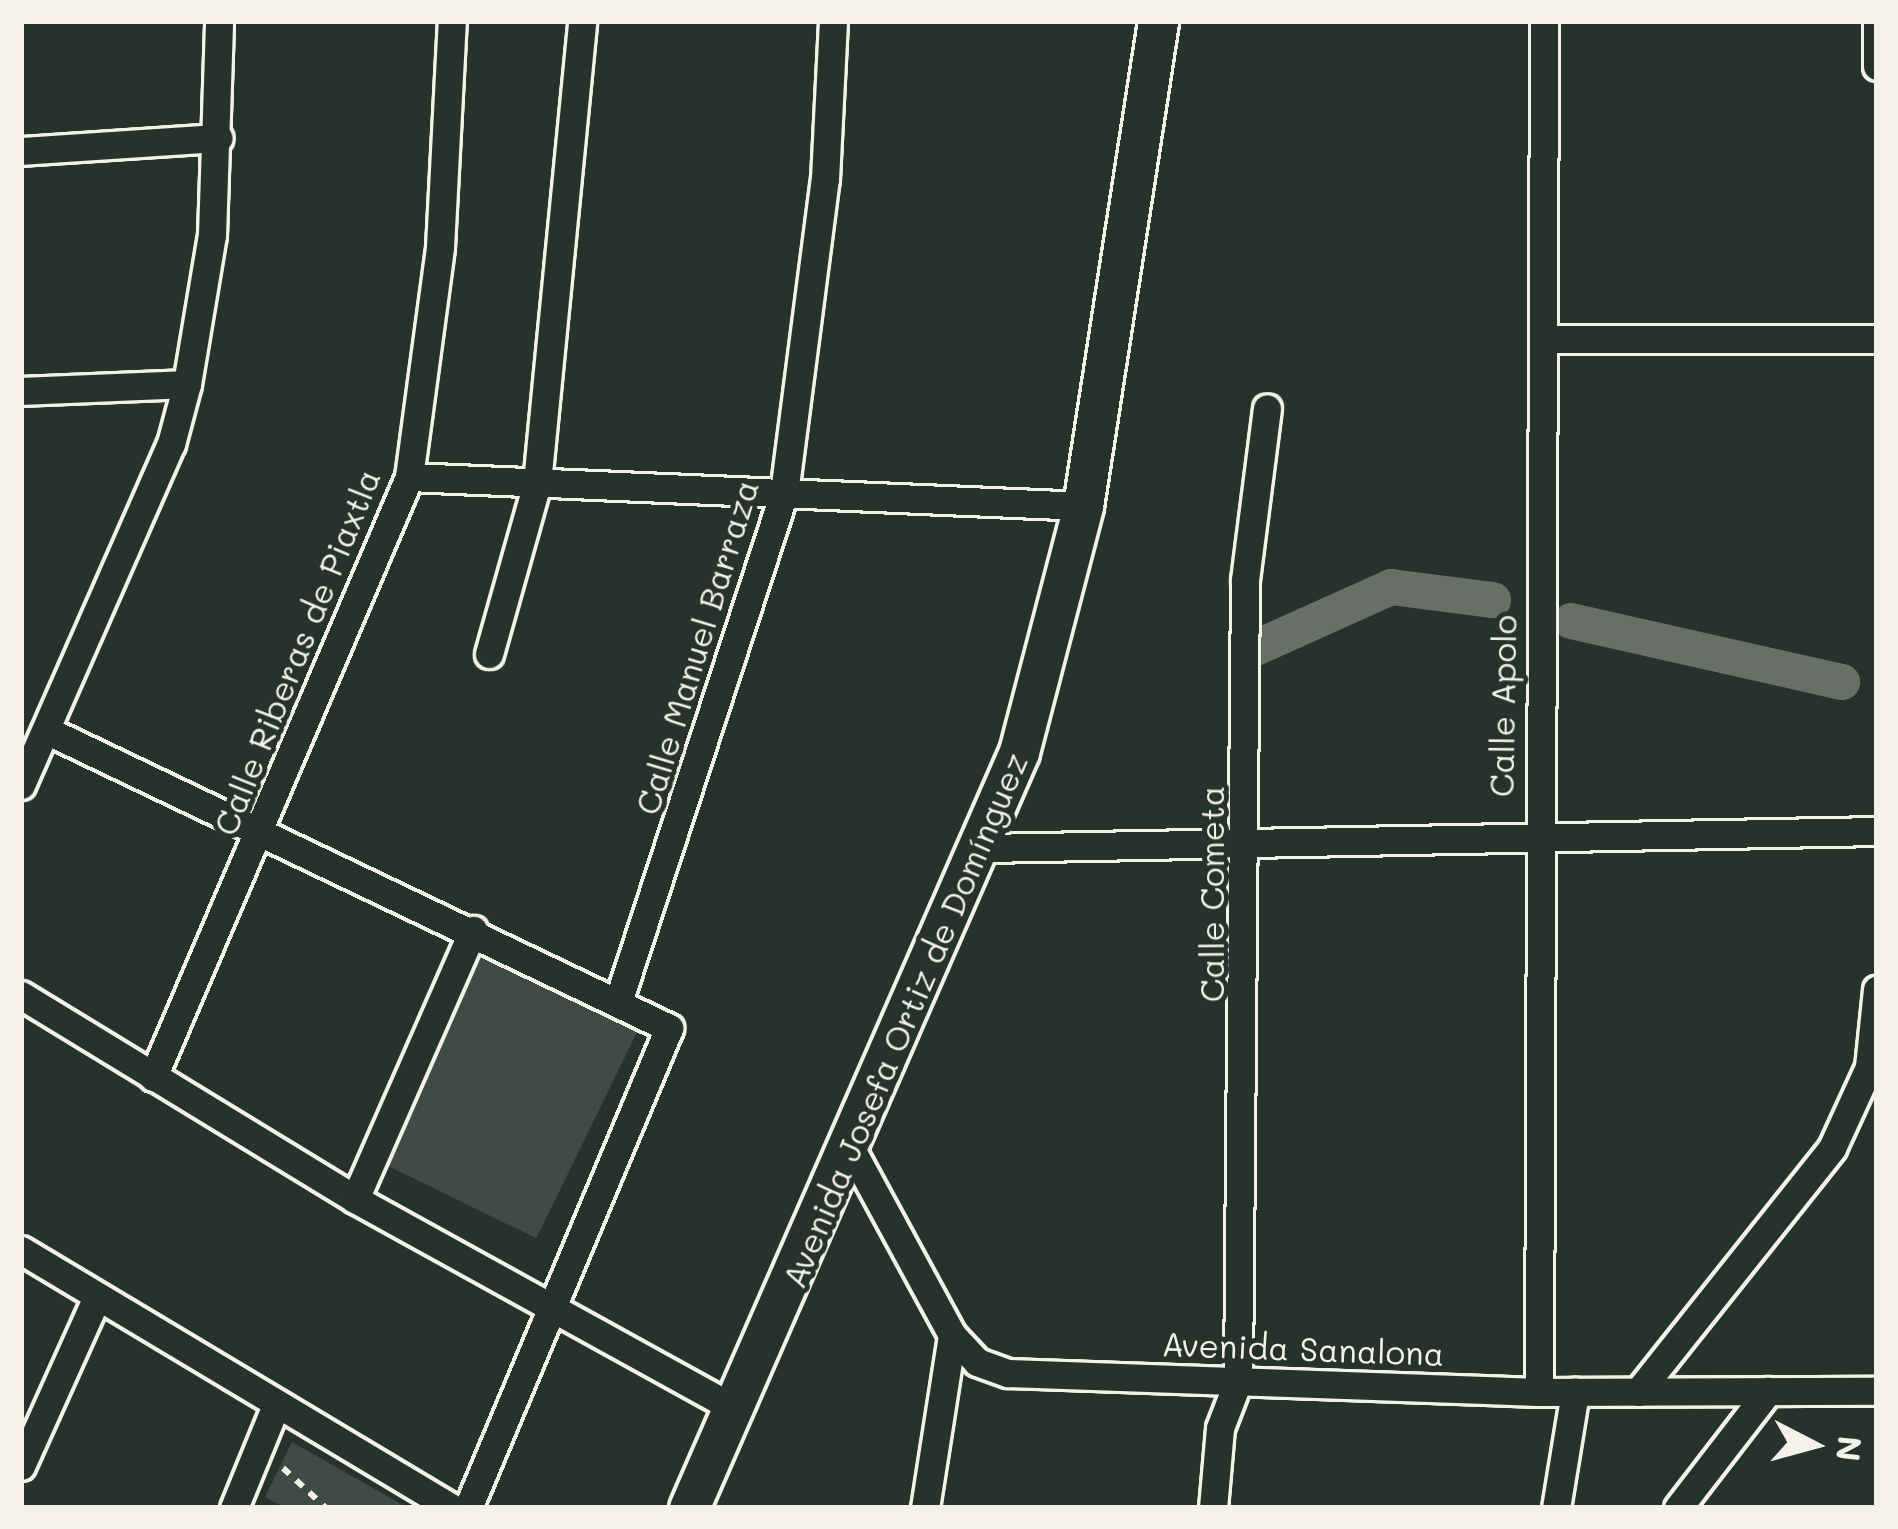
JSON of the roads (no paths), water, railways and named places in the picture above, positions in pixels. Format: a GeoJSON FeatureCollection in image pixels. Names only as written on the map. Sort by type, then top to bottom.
{"type":"FeatureCollection","features":[{"type":"Feature","properties":{"kind":"street"},"geometry":{"type":"LineString","coordinates":[[21,785],[171,444],[187,384],[219,138],[219,21]]}},
{"type":"Feature","properties":{"kind":"street","name":"Calle Riberas de Piaxtla"},"geometry":{"type":"LineString","coordinates":[[154,1077],[410,477],[440,247],[452,21]]}},
{"type":"Feature","properties":{"kind":"street"},"geometry":{"type":"LineString","coordinates":[[489,654],[537,483],[582,21]]}},
{"type":"Feature","properties":{"kind":"street","name":"Calle Manuel Barraza"},"geometry":{"type":"LineString","coordinates":[[619,999],[784,493],[825,178],[833,21]]}},
{"type":"Feature","properties":{"kind":"street","name":"Avenida Josefa Ortiz de Domínguez"},"geometry":{"type":"LineString","coordinates":[[689,1508],[985,848],[1083,506],[1158,21]]}},
{"type":"Feature","properties":{"kind":"street","name":"Calle Apolo"},"geometry":{"type":"LineString","coordinates":[[1539,1392],[1535,838],[1546,339],[1544,21]]}},
{"type":"Feature","properties":{"kind":"street"},"geometry":{"type":"LineString","coordinates":[[1876,21],[1877,66]]}},
{"type":"Feature","properties":{"kind":"street"},"geometry":{"type":"LineString","coordinates":[[21,151],[219,138]]}},
{"type":"Feature","properties":{"kind":"street"},"geometry":{"type":"LineString","coordinates":[[1546,339],[1877,339]]}},
{"type":"Feature","properties":{"kind":"street"},"geometry":{"type":"LineString","coordinates":[[21,391],[187,384]]}},
{"type":"Feature","properties":{"kind":"street","name":"Calle Cometa"},"geometry":{"type":"LineString","coordinates":[[1213,1508],[1220,1428],[1238,1381],[1249,837],[1245,580],[1267,408]]}},
{"type":"Feature","properties":{"kind":"street"},"geometry":{"type":"LineString","coordinates":[[410,477],[1083,506]]}},
{"type":"Feature","properties":{"kind":"street"},"geometry":{"type":"LineString","coordinates":[[46,730],[264,828],[619,999],[669,1028],[468,1508]]}},
{"type":"Feature","properties":{"kind":"street"},"geometry":{"type":"LineString","coordinates":[[985,848],[1249,837],[1877,832]]}},
{"type":"Feature","properties":{"kind":"street"},"geometry":{"type":"LineString","coordinates":[[355,1199],[473,930]]}},
{"type":"Feature","properties":{"kind":"street"},"geometry":{"type":"LineString","coordinates":[[1638,1392],[1832,1148],[1869,1067],[1877,989]]}},
{"type":"Feature","properties":{"kind":"street"},"geometry":{"type":"LineString","coordinates":[[21,995],[355,1199],[553,1312],[737,1409]]}},
{"type":"Feature","properties":{"kind":"street","name":"Avenida Sanalona"},"geometry":{"type":"LineString","coordinates":[[850,1149],[952,1334],[977,1362],[1008,1373],[1539,1392],[1877,1391]]}},
{"type":"Feature","properties":{"kind":"street"},"geometry":{"type":"LineString","coordinates":[[21,1250],[452,1508]]}},
{"type":"Feature","properties":{"kind":"street"},"geometry":{"type":"LineString","coordinates":[[21,1466],[97,1297]]}},
{"type":"Feature","properties":{"kind":"street"},"geometry":{"type":"LineString","coordinates":[[925,1508],[952,1334]]}},
{"type":"Feature","properties":{"kind":"street"},"geometry":{"type":"LineString","coordinates":[[1678,1508],[1768,1391]]}},
{"type":"Feature","properties":{"kind":"street"},"geometry":{"type":"LineString","coordinates":[[1556,1508],[1575,1392]]}},
{"type":"Feature","properties":{"kind":"street"},"geometry":{"type":"LineString","coordinates":[[234,1508],[276,1405]]}},
{"type":"Feature","properties":{"kind":"waterway"},"geometry":{"type":"LineString","coordinates":[[1251,650],[1391,587],[1493,600]]}},
{"type":"Feature","properties":{"kind":"waterway"},"geometry":{"type":"LineString","coordinates":[[1571,621],[1842,682]]}}]}
